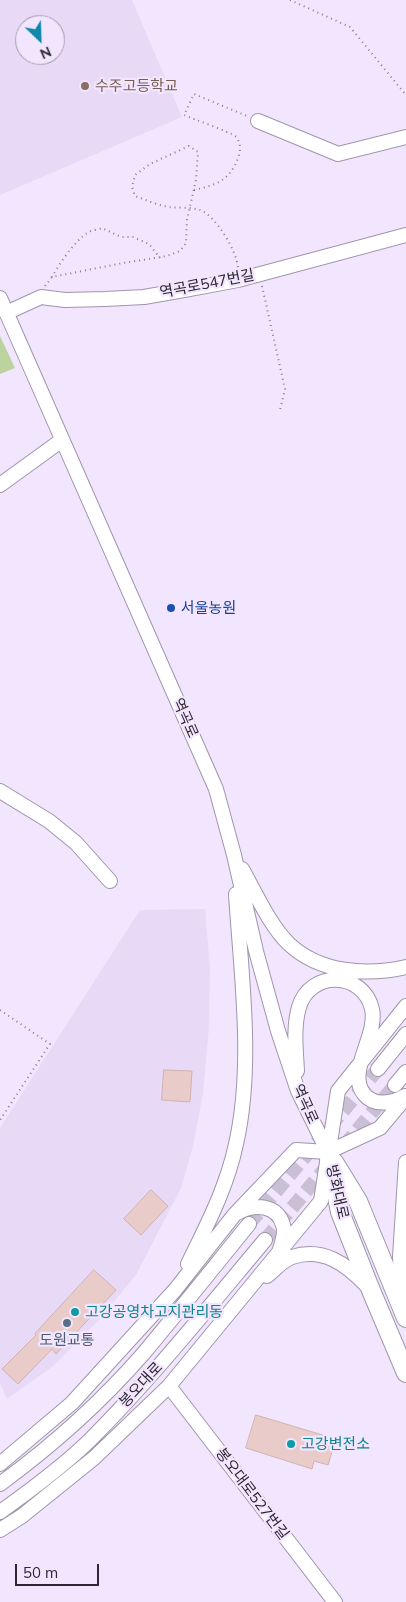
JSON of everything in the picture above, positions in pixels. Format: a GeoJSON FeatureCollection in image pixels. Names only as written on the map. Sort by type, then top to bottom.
{"type":"FeatureCollection","features":[{"type":"Feature","properties":{"kind":"main road","name":"방화대로"},"geometry":{"type":"LineString","coordinates":[[328,1152],[340,1212],[406,1373]]}},
{"type":"Feature","properties":{"kind":"main road","name":"방화대로"},"geometry":{"type":"LineString","coordinates":[[328,1152],[358,1201],[404,1313]]}},
{"type":"Feature","properties":{"kind":"street"},"geometry":{"type":"LineString","coordinates":[[258,121],[338,154],[406,137]]}},
{"type":"Feature","properties":{"kind":"street","name":"역곡로547번길"},"geometry":{"type":"LineString","coordinates":[[41,297],[66,300],[144,297],[238,280],[406,235]]}},
{"type":"Feature","properties":{"kind":"street"},"geometry":{"type":"LineString","coordinates":[[6,312],[41,297]]}},
{"type":"Feature","properties":{"kind":"street","name":"역곡로"},"geometry":{"type":"LineString","coordinates":[[0,298],[216,789],[278,1031],[298,1091],[328,1152]]}},
{"type":"Feature","properties":{"kind":"street"},"geometry":{"type":"LineString","coordinates":[[0,485],[62,440]]}},
{"type":"Feature","properties":{"kind":"street"},"geometry":{"type":"LineString","coordinates":[[0,792],[49,821],[76,843],[110,881]]}},
{"type":"Feature","properties":{"kind":"street"},"geometry":{"type":"LineString","coordinates":[[234,855],[274,924],[289,944],[306,956],[330,966],[357,972],[384,972],[406,967]]}},
{"type":"Feature","properties":{"kind":"street"},"geometry":{"type":"LineString","coordinates":[[175,1290],[210,1220],[225,1183],[236,1143],[242,1102],[246,1050],[234,855]]}},
{"type":"Feature","properties":{"kind":"street"},"geometry":{"type":"LineString","coordinates":[[298,1091],[295,1026],[300,1004],[313,986],[323,981],[336,979],[349,982],[358,988],[372,1009],[372,1021],[358,1073],[359,1084],[364,1094],[371,1099],[384,1103],[395,1102],[406,1096]]}},
{"type":"Feature","properties":{"kind":"street"},"geometry":{"type":"LineString","coordinates":[[0,1530],[22,1516],[94,1458],[169,1386],[321,1201],[338,1091],[406,1006]]}},
{"type":"Feature","properties":{"kind":"street"},"geometry":{"type":"LineString","coordinates":[[378,1068],[406,1034]]}},
{"type":"Feature","properties":{"kind":"street"},"geometry":{"type":"LineString","coordinates":[[395,1085],[406,1072]]}},
{"type":"Feature","properties":{"kind":"street"},"geometry":{"type":"LineString","coordinates":[[0,1464],[72,1403],[175,1290],[234,1214],[296,1150],[328,1152],[380,1128],[406,1096]]}},
{"type":"Feature","properties":{"kind":"street"},"geometry":{"type":"LineString","coordinates":[[404,1313],[400,1257],[406,1162]]}},
{"type":"Feature","properties":{"kind":"street"},"geometry":{"type":"LineString","coordinates":[[234,1214],[247,1208],[258,1206],[269,1209],[277,1214],[284,1231],[284,1238],[279,1252]]}},
{"type":"Feature","properties":{"kind":"street","name":"봉오대로"},"geometry":{"type":"LineString","coordinates":[[0,1484],[38,1456],[92,1407],[130,1368],[249,1224]]}},
{"type":"Feature","properties":{"kind":"street","name":"봉오대로"},"geometry":{"type":"LineString","coordinates":[[0,1512],[30,1491],[88,1442],[152,1374],[265,1240]]}},
{"type":"Feature","properties":{"kind":"street"},"geometry":{"type":"LineString","coordinates":[[252,1287],[291,1258],[304,1255],[331,1257],[353,1271],[370,1288]]}},
{"type":"Feature","properties":{"kind":"street","name":"봉오대로527번길"},"geometry":{"type":"LineString","coordinates":[[169,1386],[335,1602]]}},
{"type":"Feature","properties":{"kind":"path"},"geometry":{"type":"LineString","coordinates":[[290,0],[350,27],[406,95]]}},
{"type":"Feature","properties":{"kind":"path"},"geometry":{"type":"LineString","coordinates":[[194,190],[218,183],[227,177],[235,168],[241,152],[234,136],[184,115],[194,94],[258,121]]}},
{"type":"Feature","properties":{"kind":"path"},"geometry":{"type":"LineString","coordinates":[[52,277],[123,262],[160,258],[180,251],[186,244],[190,209],[194,190],[198,152],[189,146],[150,164],[135,175],[132,187],[136,196],[168,207],[190,209],[202,211],[224,232],[234,250],[238,264],[238,280]]}},
{"type":"Feature","properties":{"kind":"path"},"geometry":{"type":"LineString","coordinates":[[41,297],[44,287],[61,261],[81,238],[89,232],[102,228],[121,238],[133,237],[149,244],[160,258]]}},
{"type":"Feature","properties":{"kind":"path"},"geometry":{"type":"LineString","coordinates":[[259,274],[285,389],[280,410]]}},
{"type":"Feature","properties":{"kind":"path"},"geometry":{"type":"LineString","coordinates":[[0,1010],[50,1044],[0,1120]]}},
{"type":"Feature","properties":{"kind":"shaded area","name":"수주고등학교"},"geometry":{"type":"Polygon","coordinates":[[[0,0],[132,0],[182,117],[0,195],[0,0]]]}},
{"type":"Feature","properties":{"kind":"shaded area"},"geometry":{"type":"Polygon","coordinates":[[[205,909],[210,968],[209,1027],[203,1093],[193,1146],[181,1188],[136,1275],[97,1322],[52,1367],[7,1399],[0,1383],[0,1128],[140,910],[205,909]]]}},
{"type":"Feature","properties":{"kind":"green space"},"geometry":{"type":"Polygon","coordinates":[[[0,336],[15,368],[0,374],[0,336]]]}},
{"type":"Feature","properties":{"kind":"building"},"geometry":{"type":"Polygon","coordinates":[[[164,1070],[192,1071],[190,1102],[162,1100],[164,1070]]]}},
{"type":"Feature","properties":{"kind":"building"},"geometry":{"type":"Polygon","coordinates":[[[151,1190],[168,1206],[141,1235],[124,1219],[151,1190]]]}},
{"type":"Feature","properties":{"kind":"building","name":"고강공영차고지관리동"},"geometry":{"type":"Polygon","coordinates":[[[94,1270],[116,1290],[56,1354],[52,1349],[18,1384],[2,1369],[36,1335],[94,1270]]]}},
{"type":"Feature","properties":{"kind":"building","name":"고강변전소"},"geometry":{"type":"Polygon","coordinates":[[[256,1415],[336,1439],[328,1465],[314,1461],[312,1469],[246,1448],[256,1415]]]}},
{"type":"Feature","properties":{"kind":"tunnel"},"geometry":{"type":"LineString","coordinates":[[249,1224],[378,1069]]}},
{"type":"Feature","properties":{"kind":"tunnel"},"geometry":{"type":"LineString","coordinates":[[344,1146],[395,1085]]}},
{"type":"Feature","properties":{"kind":"tunnel"},"geometry":{"type":"LineString","coordinates":[[265,1240],[329,1164]]}},
{"type":"Feature","properties":{"kind":"place","name":"수주고등학교"},"geometry":{"type":"Point","coordinates":[85,86]}},
{"type":"Feature","properties":{"kind":"place","name":"서울농원"},"geometry":{"type":"Point","coordinates":[171,608]}},
{"type":"Feature","properties":{"kind":"place","name":"고강공영차고지관리동"},"geometry":{"type":"Point","coordinates":[75,1312]}},
{"type":"Feature","properties":{"kind":"place","name":"도원교통"},"geometry":{"type":"Point","coordinates":[67,1323]}},
{"type":"Feature","properties":{"kind":"place","name":"고강변전소"},"geometry":{"type":"Point","coordinates":[291,1444]}}]}
